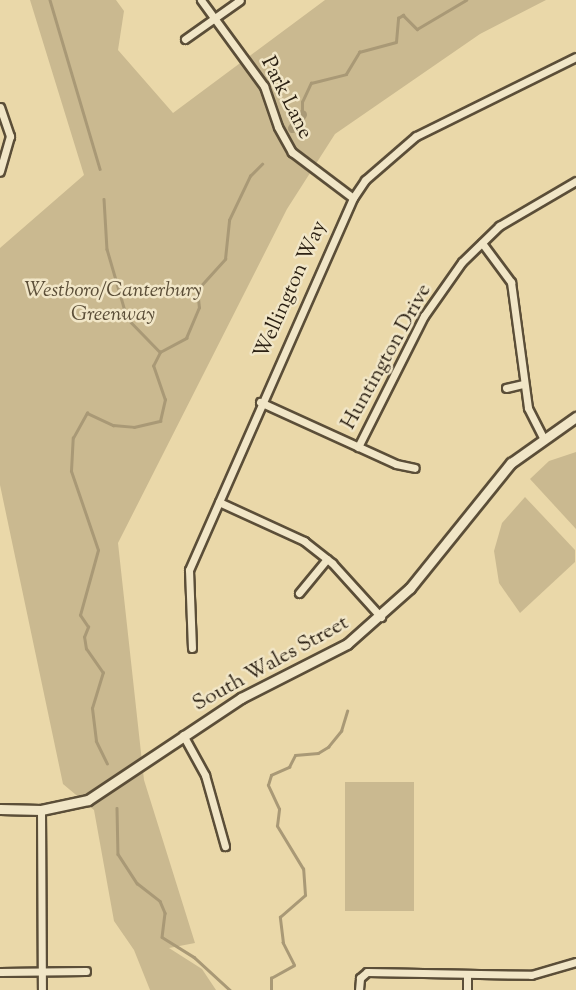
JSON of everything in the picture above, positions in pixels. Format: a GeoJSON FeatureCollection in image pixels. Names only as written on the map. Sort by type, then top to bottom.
{"type":"FeatureCollection","features":[{"type":"Feature","properties":{"kind":"street","name":"Park Lane"},"geometry":{"type":"LineString","coordinates":[[201,0],[264,86],[281,134],[292,152],[353,198]]}},
{"type":"Feature","properties":{"kind":"street"},"geometry":{"type":"LineString","coordinates":[[185,39],[240,0]]}},
{"type":"Feature","properties":{"kind":"street","name":"Wellington Way"},"geometry":{"type":"LineString","coordinates":[[192,648],[189,570],[260,402],[353,198],[365,180],[416,136],[576,57]]}},
{"type":"Feature","properties":{"kind":"street"},"geometry":{"type":"LineString","coordinates":[[0,107],[10,136],[0,172]]}},
{"type":"Feature","properties":{"kind":"street","name":"Huntington Drive"},"geometry":{"type":"LineString","coordinates":[[358,447],[424,316],[462,262],[482,243],[549,193],[576,181]]}},
{"type":"Feature","properties":{"kind":"street"},"geometry":{"type":"LineString","coordinates":[[482,243],[511,282],[521,335],[528,408],[543,437]]}},
{"type":"Feature","properties":{"kind":"street"},"geometry":{"type":"LineString","coordinates":[[506,388],[524,384]]}},
{"type":"Feature","properties":{"kind":"street"},"geometry":{"type":"LineString","coordinates":[[260,402],[358,447],[415,468]]}},
{"type":"Feature","properties":{"kind":"street","name":"South Wales Street"},"geometry":{"type":"LineString","coordinates":[[0,809],[41,810],[70,807],[104,792],[183,735],[241,698],[327,657],[381,617],[431,564],[511,463],[543,437],[576,417]]}},
{"type":"Feature","properties":{"kind":"street"},"geometry":{"type":"LineString","coordinates":[[219,502],[273,523],[327,559],[381,617]]}},
{"type":"Feature","properties":{"kind":"street"},"geometry":{"type":"LineString","coordinates":[[299,593],[327,559]]}},
{"type":"Feature","properties":{"kind":"street"},"geometry":{"type":"LineString","coordinates":[[183,735],[205,775],[225,846]]}},
{"type":"Feature","properties":{"kind":"street"},"geometry":{"type":"LineString","coordinates":[[41,810],[42,990]]}},
{"type":"Feature","properties":{"kind":"street"},"geometry":{"type":"LineString","coordinates":[[359,990],[360,978],[367,972],[531,975],[576,962]]}},
{"type":"Feature","properties":{"kind":"street"},"geometry":{"type":"LineString","coordinates":[[0,972],[86,971]]}},
{"type":"Feature","properties":{"kind":"street"},"geometry":{"type":"LineString","coordinates":[[467,974],[467,990]]}},
{"type":"Feature","properties":{"kind":"green space","name":"Westboro/Canterbury Greenway"},"geometry":{"type":"Polygon","coordinates":[[[30,0],[116,0],[124,11],[118,50],[173,113],[325,0],[546,0],[480,34],[335,134],[287,209],[118,543],[144,780],[195,943],[169,948],[202,969],[216,990],[150,990],[134,950],[114,921],[94,810],[63,784],[0,485],[0,248],[84,175],[30,0]]]}},
{"type":"Feature","properties":{"kind":"green space"},"geometry":{"type":"Polygon","coordinates":[[[576,452],[576,529],[530,479],[549,461],[576,452]]]}},
{"type":"Feature","properties":{"kind":"green space"},"geometry":{"type":"Polygon","coordinates":[[[525,497],[575,550],[575,562],[520,613],[499,583],[494,551],[502,523],[525,497]]]}},
{"type":"Feature","properties":{"kind":"green space"},"geometry":{"type":"Polygon","coordinates":[[[345,782],[414,782],[414,911],[345,911],[345,782]]]}},
{"type":"Feature","properties":{"kind":"waterway"},"geometry":{"type":"LineString","coordinates":[[50,0],[100,169]]}},
{"type":"Feature","properties":{"kind":"waterway"},"geometry":{"type":"LineString","coordinates":[[302,114],[302,102],[311,83],[346,74],[359,52],[396,42],[398,18],[403,15],[417,29],[466,0]]}},
{"type":"Feature","properties":{"kind":"waterway"},"geometry":{"type":"LineString","coordinates":[[292,128],[302,114]]}},
{"type":"Feature","properties":{"kind":"waterway"},"geometry":{"type":"LineString","coordinates":[[107,764],[96,741],[92,708],[103,673],[86,649],[84,637],[88,627],[80,615],[98,550],[71,471],[73,438],[87,413],[113,425],[134,427],[160,421],[165,400],[153,366],[160,352],[186,338],[199,308],[197,290],[225,259],[229,220],[250,176],[262,164]]}},
{"type":"Feature","properties":{"kind":"waterway"},"geometry":{"type":"LineString","coordinates":[[104,199],[107,249],[127,318],[160,352]]}},
{"type":"Feature","properties":{"kind":"waterway"},"geometry":{"type":"LineString","coordinates":[[271,990],[271,978],[294,965],[283,943],[280,917],[305,895],[303,869],[277,826],[279,809],[268,785],[271,775],[289,767],[295,755],[318,753],[328,747],[341,731],[347,711]]}},
{"type":"Feature","properties":{"kind":"waterway"},"geometry":{"type":"LineString","coordinates":[[117,808],[118,854],[137,883],[160,901],[165,913],[162,937],[194,957],[230,990]]}}]}
